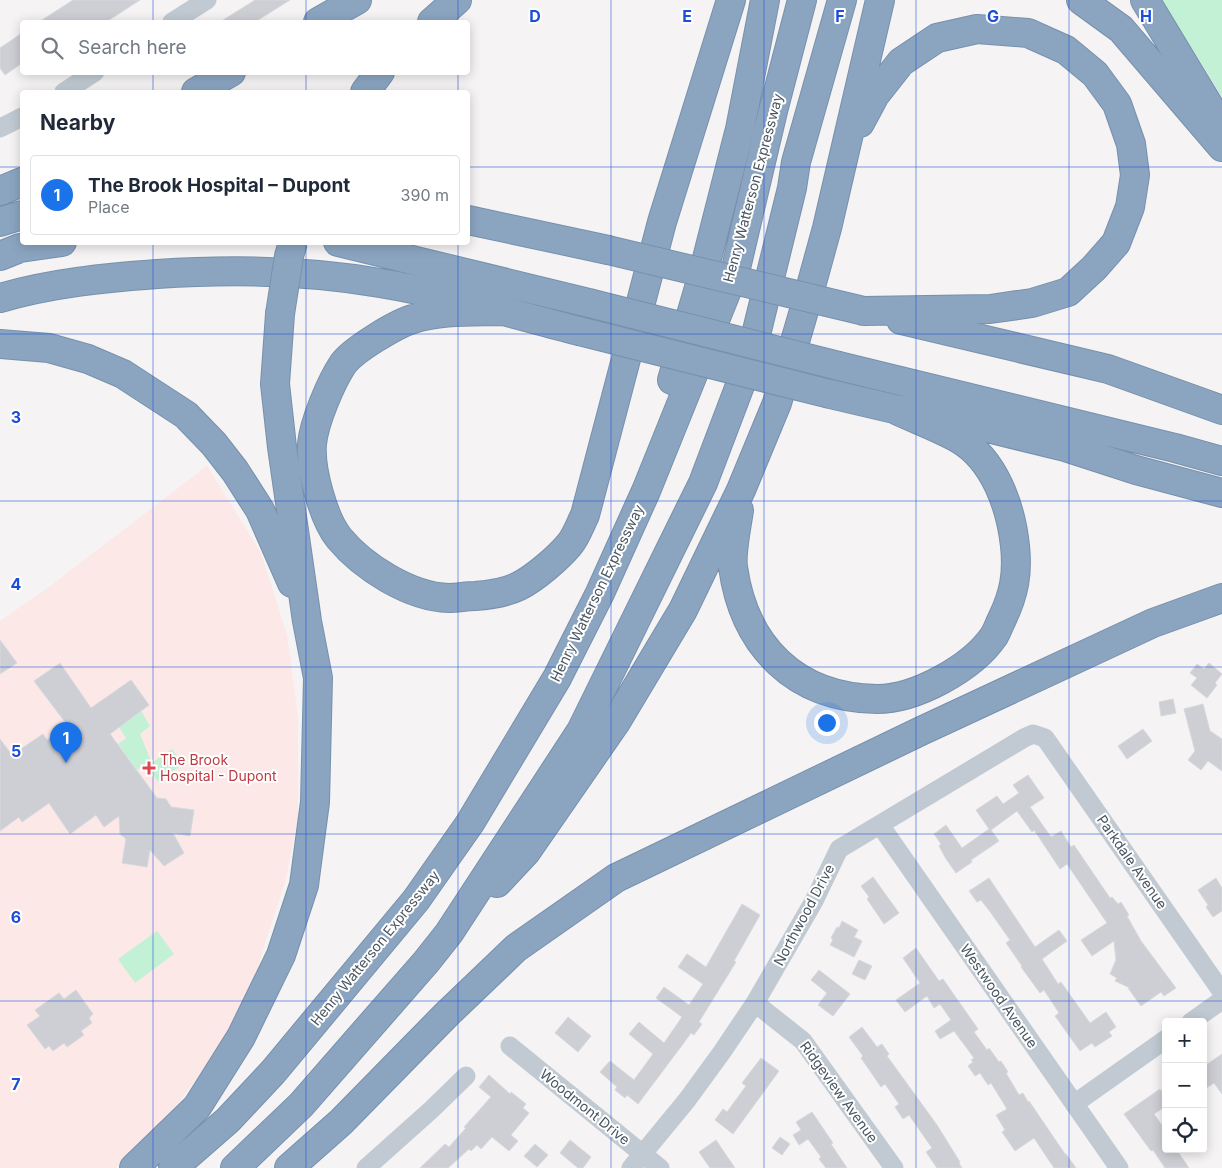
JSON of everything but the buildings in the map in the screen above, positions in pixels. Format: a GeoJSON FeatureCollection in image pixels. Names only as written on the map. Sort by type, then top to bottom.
{"type":"FeatureCollection","features":[{"type":"Feature","properties":{"kind":"highway"},"geometry":{"type":"LineString","coordinates":[[322,20],[357,0]]}},
{"type":"Feature","properties":{"kind":"highway"},"geometry":{"type":"LineString","coordinates":[[434,20],[457,0]]}},
{"type":"Feature","properties":{"kind":"highway"},"geometry":{"type":"LineString","coordinates":[[503,311],[443,313],[412,319],[376,337],[344,362],[323,403],[312,444],[316,488],[326,514],[338,537],[362,560],[386,579],[416,592],[448,598],[488,595],[519,586],[548,566],[570,544],[585,515],[662,222],[731,0]]}},
{"type":"Feature","properties":{"kind":"highway"},"geometry":{"type":"LineString","coordinates":[[273,1072],[402,899],[473,797],[591,590],[662,413],[703,274],[740,128],[765,0]]}},
{"type":"Feature","properties":{"kind":"highway","name":"Henry Watterson Expressway"},"geometry":{"type":"LineString","coordinates":[[173,1168],[228,1120],[273,1072],[416,900],[470,824],[557,678],[600,593],[646,491],[736,268],[773,111],[802,0]]}},
{"type":"Feature","properties":{"kind":"highway"},"geometry":{"type":"LineString","coordinates":[[449,933],[581,731],[703,484],[750,359],[792,188],[796,162],[842,0]]}},
{"type":"Feature","properties":{"kind":"highway"},"geometry":{"type":"LineString","coordinates":[[235,1168],[301,1105],[449,933],[526,852],[616,722],[683,610],[741,490],[777,403],[825,237],[880,0]]}},
{"type":"Feature","properties":{"kind":"highway"},"geometry":{"type":"LineString","coordinates":[[1081,0],[1120,29],[1222,147]]}},
{"type":"Feature","properties":{"kind":"highway"},"geometry":{"type":"LineString","coordinates":[[1145,0],[1164,29],[1200,94],[1222,127]]}},
{"type":"Feature","properties":{"kind":"highway"},"geometry":{"type":"LineString","coordinates":[[844,153],[875,96],[901,62],[937,38],[978,29],[994,30],[1028,33],[1066,50],[1095,74],[1117,104],[1131,144],[1135,175],[1130,207],[1116,243],[1094,268],[1068,292],[1032,303],[990,309],[864,311]]}},
{"type":"Feature","properties":{"kind":"highway"},"geometry":{"type":"LineString","coordinates":[[200,90],[226,75]]}},
{"type":"Feature","properties":{"kind":"highway"},"geometry":{"type":"LineString","coordinates":[[366,90],[378,75]]}},
{"type":"Feature","properties":{"kind":"highway"},"geometry":{"type":"LineString","coordinates":[[0,191],[20,183]]}},
{"type":"Feature","properties":{"kind":"highway"},"geometry":{"type":"LineString","coordinates":[[0,222],[20,216]]}},
{"type":"Feature","properties":{"kind":"highway"},"geometry":{"type":"LineString","coordinates":[[470,220],[608,250],[1108,369],[1222,410]]}},
{"type":"Feature","properties":{"kind":"highway"},"geometry":{"type":"LineString","coordinates":[[0,256],[20,248],[41,245]]}},
{"type":"Feature","properties":{"kind":"highway"},"geometry":{"type":"LineString","coordinates":[[134,1168],[198,1107],[241,1037],[281,955],[304,884],[315,802],[318,678],[307,621],[275,384],[280,314],[292,245]]}},
{"type":"Feature","properties":{"kind":"highway"},"geometry":{"type":"LineString","coordinates":[[350,245],[1129,436],[1222,461]]}},
{"type":"Feature","properties":{"kind":"highway"},"geometry":{"type":"LineString","coordinates":[[0,298],[33,289],[102,278],[245,270],[340,276],[472,302],[830,394],[894,409],[935,416],[1065,447],[1136,470],[1222,493]]}},
{"type":"Feature","properties":{"kind":"highway"},"geometry":{"type":"LineString","coordinates":[[0,344],[49,348],[88,359],[123,374],[186,415],[214,444],[235,471],[260,510],[307,621]]}},
{"type":"Feature","properties":{"kind":"highway"},"geometry":{"type":"LineString","coordinates":[[741,490],[733,565],[741,601],[754,634],[775,661],[804,682],[839,695],[878,699],[914,692],[945,679],[974,658],[994,636],[1011,600],[1018,567],[1013,528],[1000,486],[979,454],[960,439],[894,409]]}},
{"type":"Feature","properties":{"kind":"highway"},"geometry":{"type":"LineString","coordinates":[[289,1168],[341,1122],[447,1014],[516,948],[616,878],[921,730],[1153,623],[1222,598]]}},
{"type":"Feature","properties":{"kind":"street"},"geometry":{"type":"LineString","coordinates":[[175,20],[207,0]]}},
{"type":"Feature","properties":{"kind":"street"},"geometry":{"type":"LineString","coordinates":[[67,90],[90,75]]}},
{"type":"Feature","properties":{"kind":"street"},"geometry":{"type":"LineString","coordinates":[[0,128],[20,118]]}},
{"type":"Feature","properties":{"kind":"street","name":"Northwood Drive"},"geometry":{"type":"LineString","coordinates":[[631,1168],[644,1154],[716,1060],[755,1002],[814,901],[839,849],[1024,738],[1033,734],[1039,735]]}},
{"type":"Feature","properties":{"kind":"street","name":"Parkdale Avenue"},"geometry":{"type":"LineString","coordinates":[[1039,735],[1045,738],[1222,992]]}},
{"type":"Feature","properties":{"kind":"street","name":"Westwood Avenue"},"geometry":{"type":"LineString","coordinates":[[880,825],[1119,1168]]}},
{"type":"Feature","properties":{"kind":"street"},"geometry":{"type":"LineString","coordinates":[[1197,1018],[1222,1000]]}},
{"type":"Feature","properties":{"kind":"street","name":"Ridgeview Avenue"},"geometry":{"type":"LineString","coordinates":[[755,1002],[803,1041],[894,1168]]}},
{"type":"Feature","properties":{"kind":"street"},"geometry":{"type":"LineString","coordinates":[[1074,1104],[1162,1043]]}},
{"type":"Feature","properties":{"kind":"street","name":"Woodmont Drive"},"geometry":{"type":"LineString","coordinates":[[510,1046],[660,1168]]}},
{"type":"Feature","properties":{"kind":"street"},"geometry":{"type":"LineString","coordinates":[[366,1168],[466,1076]]}},
{"type":"Feature","properties":{"kind":"shaded area","name":"The Brook Hospital - Dupont"},"geometry":{"type":"Polygon","coordinates":[[[207,466],[261,553],[287,635],[298,717],[298,819],[285,882],[265,942],[256,977],[237,1022],[170,1115],[116,1168],[0,1168],[0,621],[49,587],[207,466]]]}},
{"type":"Feature","properties":{"kind":"green space"},"geometry":{"type":"Polygon","coordinates":[[[1159,0],[1222,0],[1222,97],[1195,53],[1159,0]]]}},
{"type":"Feature","properties":{"kind":"green space"},"geometry":{"type":"Polygon","coordinates":[[[141,711],[150,726],[140,734],[151,761],[137,770],[118,744],[126,738],[119,727],[141,711]]]}},
{"type":"Feature","properties":{"kind":"green space"},"geometry":{"type":"Polygon","coordinates":[[[172,749],[183,764],[158,782],[147,766],[172,749]]]}},
{"type":"Feature","properties":{"kind":"green space"},"geometry":{"type":"Polygon","coordinates":[[[157,931],[174,954],[135,983],[118,959],[157,931]]]}},
{"type":"Feature","properties":{"kind":"place","name":"The Brook Hospital – Dupont"},"geometry":{"type":"Point","coordinates":[66,763]}},
{"type":"Feature","properties":{"kind":"place","name":"The Brook Hospital - Dupont"},"geometry":{"type":"Point","coordinates":[149,768]}}]}
